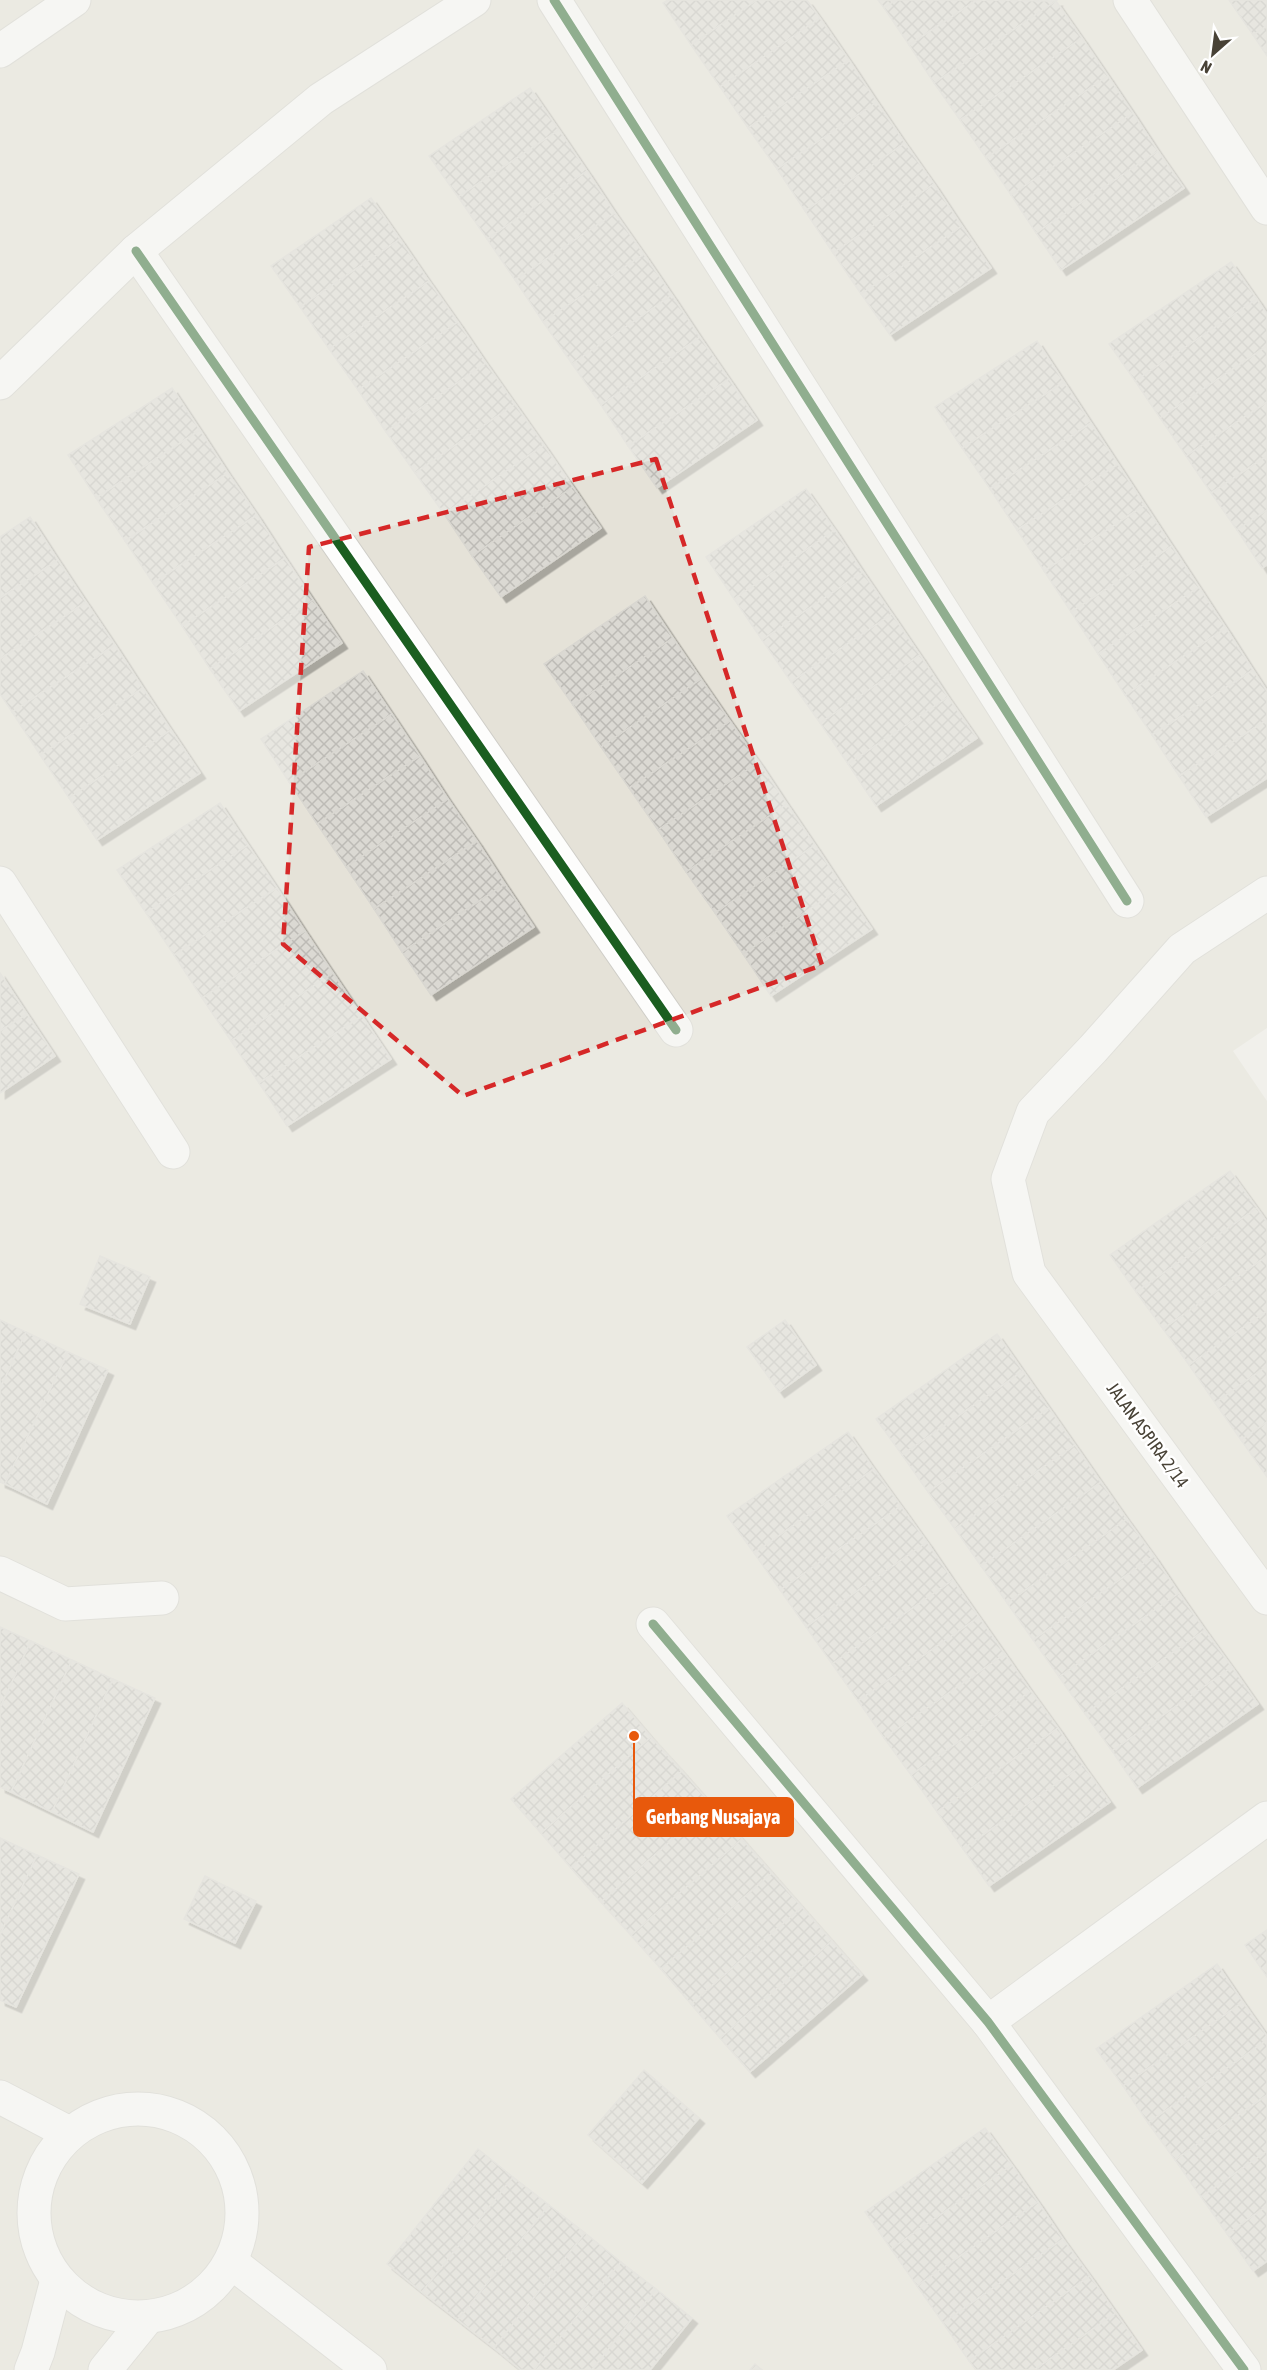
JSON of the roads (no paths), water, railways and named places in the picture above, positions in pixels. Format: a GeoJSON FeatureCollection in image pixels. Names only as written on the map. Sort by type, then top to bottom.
{"type":"FeatureCollection","features":[{"type":"Feature","properties":{"kind":"street"},"geometry":{"type":"LineString","coordinates":[[0,51],[74,0]]}},
{"type":"Feature","properties":{"kind":"street"},"geometry":{"type":"LineString","coordinates":[[0,383],[136,251],[321,99],[474,0]]}},
{"type":"Feature","properties":{"kind":"street"},"geometry":{"type":"LineString","coordinates":[[554,0],[1126,901]]}},
{"type":"Feature","properties":{"kind":"street"},"geometry":{"type":"LineString","coordinates":[[1130,0],[1267,208]]}},
{"type":"Feature","properties":{"kind":"street"},"geometry":{"type":"LineString","coordinates":[[136,251],[676,1030]]}},
{"type":"Feature","properties":{"kind":"street"},"geometry":{"type":"LineString","coordinates":[[0,883],[173,1152]]}},
{"type":"Feature","properties":{"kind":"street","name":"JALAN ASPIRA 2/14"},"geometry":{"type":"LineString","coordinates":[[1267,893],[1182,949],[1033,1112],[1008,1179],[1029,1273],[1267,1598]]}},
{"type":"Feature","properties":{"kind":"street"},"geometry":{"type":"LineString","coordinates":[[0,1574],[65,1604],[162,1598]]}},
{"type":"Feature","properties":{"kind":"street"},"geometry":{"type":"LineString","coordinates":[[652,1624],[988,2022],[1244,2370]]}},
{"type":"Feature","properties":{"kind":"street"},"geometry":{"type":"LineString","coordinates":[[988,2022],[1267,1818]]}},
{"type":"Feature","properties":{"kind":"street"},"geometry":{"type":"LineString","coordinates":[[0,2097],[69,2133]]}},
{"type":"Feature","properties":{"kind":"street"},"geometry":{"type":"LineString","coordinates":[[136,2108],[172,2113],[204,2131],[228,2158],[242,2192],[243,2228],[231,2262],[210,2290],[182,2308],[148,2317],[114,2315],[83,2302],[57,2280],[40,2252],[32,2220],[35,2187],[48,2157],[69,2133],[100,2114],[136,2108]]}},
{"type":"Feature","properties":{"kind":"street"},"geometry":{"type":"LineString","coordinates":[[231,2262],[370,2370]]}},
{"type":"Feature","properties":{"kind":"street"},"geometry":{"type":"LineString","coordinates":[[31,2370],[57,2280]]}},
{"type":"Feature","properties":{"kind":"street"},"geometry":{"type":"LineString","coordinates":[[105,2370],[148,2317]]}},
{"type":"Feature","properties":{"kind":"place","name":"Gerbang Nusajaya"},"geometry":{"type":"Point","coordinates":[634,1736]}}]}
